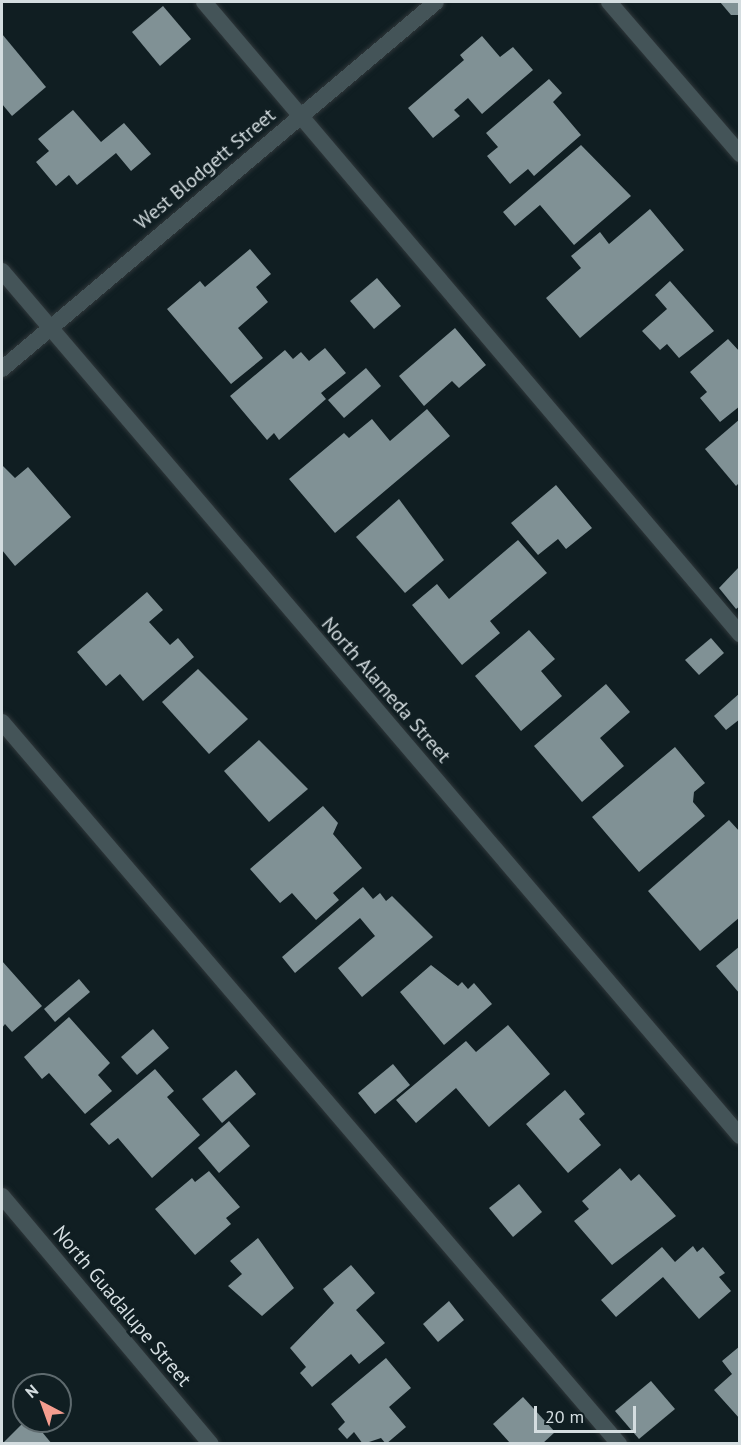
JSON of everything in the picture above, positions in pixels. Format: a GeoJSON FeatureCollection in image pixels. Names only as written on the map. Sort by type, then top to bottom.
{"type":"FeatureCollection","features":[{"type":"Feature","properties":{"kind":"street"},"geometry":{"type":"LineString","coordinates":[[204,2],[740,634]]}},
{"type":"Feature","properties":{"kind":"street","name":"West Blodgett Street"},"geometry":{"type":"LineString","coordinates":[[2,369],[436,2]]}},
{"type":"Feature","properties":{"kind":"street"},"geometry":{"type":"LineString","coordinates":[[609,2],[740,154]]}},
{"type":"Feature","properties":{"kind":"street","name":"North Alameda Street"},"geometry":{"type":"LineString","coordinates":[[2,271],[740,1136]]}},
{"type":"Feature","properties":{"kind":"street"},"geometry":{"type":"LineString","coordinates":[[2,722],[619,1443]]}},
{"type":"Feature","properties":{"kind":"street","name":"North Guadalupe Street"},"geometry":{"type":"LineString","coordinates":[[2,1196],[212,1443]]}},
{"type":"Feature","properties":{"kind":"building"},"geometry":{"type":"Polygon","coordinates":[[[720,2],[740,2],[740,15],[731,15],[720,2]]]}},
{"type":"Feature","properties":{"kind":"building"},"geometry":{"type":"Polygon","coordinates":[[[163,6],[191,39],[160,66],[132,32],[163,6]]]}},
{"type":"Feature","properties":{"kind":"building"},"geometry":{"type":"Polygon","coordinates":[[[2,34],[46,87],[12,116],[2,104],[2,34]]]}},
{"type":"Feature","properties":{"kind":"building"},"geometry":{"type":"Polygon","coordinates":[[[482,36],[500,57],[513,47],[533,70],[482,114],[468,98],[454,110],[460,116],[433,138],[408,108],[464,60],[460,55],[482,36]]]}},
{"type":"Feature","properties":{"kind":"building"},"geometry":{"type":"Polygon","coordinates":[[[549,79],[562,93],[553,102],[581,135],[534,176],[528,169],[510,184],[487,156],[498,147],[486,133],[549,79]]]}},
{"type":"Feature","properties":{"kind":"building"},"geometry":{"type":"Polygon","coordinates":[[[73,110],[101,142],[124,123],[151,154],[131,171],[116,153],[77,185],[69,175],[56,186],[36,162],[49,151],[38,139],[73,110]]]}},
{"type":"Feature","properties":{"kind":"building"},"geometry":{"type":"Polygon","coordinates":[[[581,145],[631,196],[574,245],[540,205],[515,226],[503,212],[581,145]]]}},
{"type":"Feature","properties":{"kind":"building"},"geometry":{"type":"Polygon","coordinates":[[[650,209],[684,250],[580,338],[546,298],[581,268],[571,256],[600,232],[609,244],[650,209]]]}},
{"type":"Feature","properties":{"kind":"building"},"geometry":{"type":"Polygon","coordinates":[[[250,249],[271,274],[256,287],[268,302],[238,328],[263,358],[231,384],[167,309],[200,281],[205,287],[250,249]]]}},
{"type":"Feature","properties":{"kind":"building"},"geometry":{"type":"Polygon","coordinates":[[[377,278],[401,306],[374,329],[350,301],[377,278]]]}},
{"type":"Feature","properties":{"kind":"building"},"geometry":{"type":"Polygon","coordinates":[[[670,281],[714,331],[679,358],[667,344],[660,350],[642,331],[667,309],[655,295],[670,281]]]}},
{"type":"Feature","properties":{"kind":"building"},"geometry":{"type":"Polygon","coordinates":[[[455,328],[486,365],[459,388],[452,381],[424,406],[399,376],[455,328]]]}},
{"type":"Feature","properties":{"kind":"building"},"geometry":{"type":"Polygon","coordinates":[[[728,339],[740,352],[740,406],[720,422],[700,398],[707,392],[690,372],[728,339]]]}},
{"type":"Feature","properties":{"kind":"building"},"geometry":{"type":"Polygon","coordinates":[[[325,348],[346,373],[321,393],[326,399],[279,440],[274,433],[267,440],[230,396],[285,350],[293,359],[301,352],[309,361],[325,348]]]}},
{"type":"Feature","properties":{"kind":"building"},"geometry":{"type":"Polygon","coordinates":[[[366,368],[381,386],[344,418],[328,400],[366,368]]]}},
{"type":"Feature","properties":{"kind":"building"},"geometry":{"type":"Polygon","coordinates":[[[427,409],[450,436],[335,533],[289,479],[344,433],[349,438],[372,419],[390,441],[427,409]]]}},
{"type":"Feature","properties":{"kind":"building"},"geometry":{"type":"Polygon","coordinates":[[[740,419],[740,482],[736,486],[705,449],[740,419]]]}},
{"type":"Feature","properties":{"kind":"building"},"geometry":{"type":"Polygon","coordinates":[[[2,465],[15,478],[28,467],[71,517],[15,566],[2,550],[2,465]]]}},
{"type":"Feature","properties":{"kind":"building"},"geometry":{"type":"Polygon","coordinates":[[[556,485],[592,528],[566,549],[558,539],[538,555],[511,523],[556,485]]]}},
{"type":"Feature","properties":{"kind":"building"},"geometry":{"type":"Polygon","coordinates":[[[399,499],[444,560],[405,593],[356,537],[399,499]]]}},
{"type":"Feature","properties":{"kind":"building"},"geometry":{"type":"Polygon","coordinates":[[[518,540],[547,573],[490,621],[500,633],[462,665],[412,605],[437,584],[449,599],[518,540]]]}},
{"type":"Feature","properties":{"kind":"building"},"geometry":{"type":"Polygon","coordinates":[[[740,566],[740,606],[736,609],[719,588],[740,566]]]}},
{"type":"Feature","properties":{"kind":"building"},"geometry":{"type":"Polygon","coordinates":[[[147,592],[163,610],[149,622],[170,645],[178,638],[194,657],[143,701],[120,674],[106,686],[77,652],[147,592]]]}},
{"type":"Feature","properties":{"kind":"building"},"geometry":{"type":"Polygon","coordinates":[[[529,630],[555,659],[541,671],[562,696],[521,731],[475,676],[529,630]]]}},
{"type":"Feature","properties":{"kind":"building"},"geometry":{"type":"Polygon","coordinates":[[[711,638],[724,653],[699,675],[685,660],[711,638]]]}},
{"type":"Feature","properties":{"kind":"building"},"geometry":{"type":"Polygon","coordinates":[[[198,669],[248,719],[209,754],[162,702],[198,669]]]}},
{"type":"Feature","properties":{"kind":"building"},"geometry":{"type":"Polygon","coordinates":[[[606,684],[630,712],[600,738],[624,766],[582,802],[534,746],[606,684]]]}},
{"type":"Feature","properties":{"kind":"building"},"geometry":{"type":"Polygon","coordinates":[[[740,693],[740,719],[726,730],[714,716],[740,693]]]}},
{"type":"Feature","properties":{"kind":"building"},"geometry":{"type":"Polygon","coordinates":[[[259,740],[308,789],[269,822],[224,771],[259,740]]]}},
{"type":"Feature","properties":{"kind":"building"},"geometry":{"type":"Polygon","coordinates":[[[675,747],[705,783],[694,792],[693,802],[705,816],[639,872],[592,817],[675,747]]]}},
{"type":"Feature","properties":{"kind":"building"},"geometry":{"type":"Polygon","coordinates":[[[323,806],[338,823],[333,834],[362,868],[333,893],[339,900],[316,920],[292,893],[280,903],[250,869],[323,806]]]}},
{"type":"Feature","properties":{"kind":"building"},"geometry":{"type":"Polygon","coordinates":[[[729,820],[740,832],[740,917],[700,951],[648,891],[729,820]]]}},
{"type":"Feature","properties":{"kind":"building"},"geometry":{"type":"Polygon","coordinates":[[[363,887],[373,899],[380,893],[386,901],[392,896],[433,937],[362,997],[338,968],[375,936],[360,918],[295,973],[282,957],[363,887]]]}},
{"type":"Feature","properties":{"kind":"building"},"geometry":{"type":"Polygon","coordinates":[[[740,946],[740,994],[716,966],[740,946]]]}},
{"type":"Feature","properties":{"kind":"building"},"geometry":{"type":"Polygon","coordinates":[[[2,961],[42,1006],[12,1032],[5,1024],[2,1028],[2,961]]]}},
{"type":"Feature","properties":{"kind":"building"},"geometry":{"type":"Polygon","coordinates":[[[431,965],[458,986],[462,982],[468,989],[474,983],[492,1004],[444,1045],[400,992],[431,965]]]}},
{"type":"Feature","properties":{"kind":"building"},"geometry":{"type":"Polygon","coordinates":[[[79,979],[90,992],[55,1022],[44,1009],[79,979]]]}},
{"type":"Feature","properties":{"kind":"building"},"geometry":{"type":"Polygon","coordinates":[[[69,1017],[110,1063],[98,1075],[112,1091],[85,1114],[49,1073],[42,1079],[24,1057],[69,1017]]]}},
{"type":"Feature","properties":{"kind":"building"},"geometry":{"type":"Polygon","coordinates":[[[508,1025],[550,1074],[489,1127],[456,1088],[416,1123],[396,1100],[466,1041],[476,1052],[508,1025]]]}},
{"type":"Feature","properties":{"kind":"building"},"geometry":{"type":"Polygon","coordinates":[[[153,1029],[169,1048],[137,1075],[121,1057],[153,1029]]]}},
{"type":"Feature","properties":{"kind":"building"},"geometry":{"type":"Polygon","coordinates":[[[393,1064],[410,1085],[375,1114],[358,1093],[393,1064]]]}},
{"type":"Feature","properties":{"kind":"building"},"geometry":{"type":"Polygon","coordinates":[[[155,1069],[174,1091],[167,1097],[200,1135],[152,1178],[118,1138],[109,1145],[90,1124],[155,1069]]]}},
{"type":"Feature","properties":{"kind":"building"},"geometry":{"type":"Polygon","coordinates":[[[236,1070],[256,1094],[222,1123],[202,1099],[236,1070]]]}},
{"type":"Feature","properties":{"kind":"building"},"geometry":{"type":"Polygon","coordinates":[[[565,1090],[585,1114],[579,1119],[601,1145],[568,1173],[526,1124],[565,1090]]]}},
{"type":"Feature","properties":{"kind":"building"},"geometry":{"type":"Polygon","coordinates":[[[229,1121],[250,1146],[219,1173],[198,1148],[229,1121]]]}},
{"type":"Feature","properties":{"kind":"building"},"geometry":{"type":"Polygon","coordinates":[[[620,1168],[631,1181],[639,1174],[676,1216],[612,1265],[574,1221],[589,1209],[582,1201],[620,1168]]]}},
{"type":"Feature","properties":{"kind":"building"},"geometry":{"type":"Polygon","coordinates":[[[209,1171],[240,1207],[226,1218],[231,1224],[195,1255],[155,1209],[192,1178],[195,1182],[209,1171]]]}},
{"type":"Feature","properties":{"kind":"building"},"geometry":{"type":"Polygon","coordinates":[[[519,1184],[542,1212],[513,1237],[489,1208],[519,1184]]]}},
{"type":"Feature","properties":{"kind":"building"},"geometry":{"type":"Polygon","coordinates":[[[258,1238],[294,1288],[262,1316],[228,1286],[242,1274],[230,1261],[258,1238]]]}},
{"type":"Feature","properties":{"kind":"building"},"geometry":{"type":"Polygon","coordinates":[[[693,1246],[697,1252],[703,1247],[725,1273],[719,1277],[731,1291],[699,1319],[663,1277],[616,1317],[601,1300],[662,1247],[675,1262],[693,1246]]]}},
{"type":"Feature","properties":{"kind":"building"},"geometry":{"type":"Polygon","coordinates":[[[351,1265],[375,1293],[356,1310],[385,1343],[359,1364],[351,1354],[312,1387],[300,1373],[306,1367],[290,1348],[334,1303],[323,1289],[351,1265]]]}},
{"type":"Feature","properties":{"kind":"building"},"geometry":{"type":"Polygon","coordinates":[[[449,1301],[464,1320],[438,1342],[423,1324],[449,1301]]]}},
{"type":"Feature","properties":{"kind":"building"},"geometry":{"type":"Polygon","coordinates":[[[740,1346],[740,1419],[714,1390],[732,1374],[722,1361],[740,1346]]]}},
{"type":"Feature","properties":{"kind":"building"},"geometry":{"type":"Polygon","coordinates":[[[386,1358],[411,1388],[389,1407],[406,1427],[386,1444],[381,1438],[363,1444],[354,1432],[347,1439],[338,1429],[345,1422],[331,1404],[386,1358]]]}},
{"type":"Feature","properties":{"kind":"building"},"geometry":{"type":"Polygon","coordinates":[[[651,1381],[675,1409],[639,1439],[615,1411],[651,1381]]]}},
{"type":"Feature","properties":{"kind":"building"},"geometry":{"type":"Polygon","coordinates":[[[523,1397],[555,1432],[542,1444],[511,1444],[493,1424],[523,1397]]]}},
{"type":"Feature","properties":{"kind":"building"},"geometry":{"type":"Polygon","coordinates":[[[13,1433],[43,1433],[52,1444],[2,1444],[13,1433]]]}}]}
